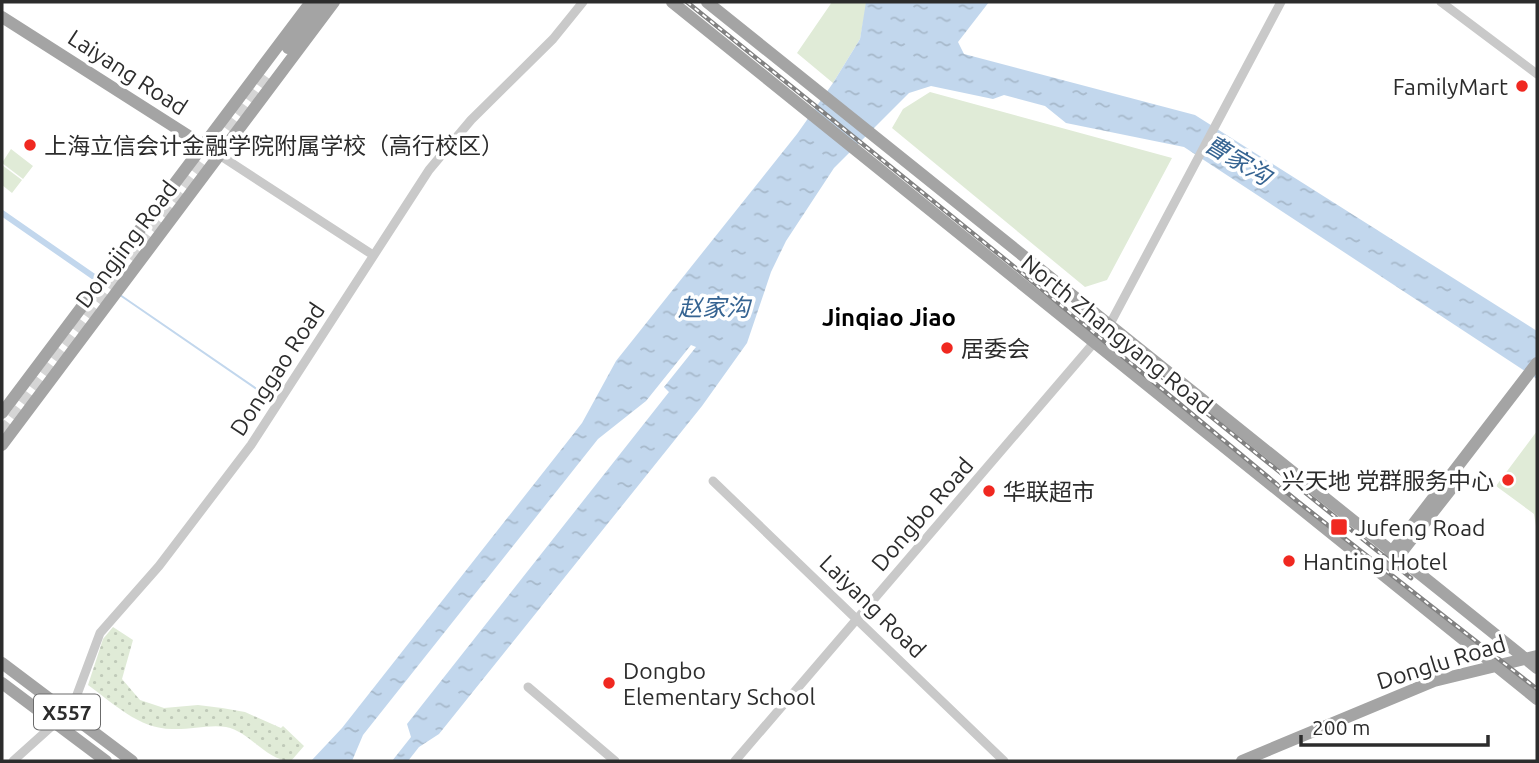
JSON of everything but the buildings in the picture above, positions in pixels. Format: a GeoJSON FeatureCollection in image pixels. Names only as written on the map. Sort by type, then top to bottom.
{"type":"FeatureCollection","features":[{"type":"Feature","properties":{"kind":"main road","name":"Dongjing Road"},"geometry":{"type":"LineString","coordinates":[[2,413],[194,156],[199,142],[311,2]]}},
{"type":"Feature","properties":{"kind":"main road"},"geometry":{"type":"LineString","coordinates":[[267,77],[323,2]]}},
{"type":"Feature","properties":{"kind":"main road","name":"Dongjing Road"},"geometry":{"type":"LineString","coordinates":[[2,445],[334,2]]}},
{"type":"Feature","properties":{"kind":"main road","name":"North Zhangyang Road"},"geometry":{"type":"LineString","coordinates":[[672,2],[1537,699]]}},
{"type":"Feature","properties":{"kind":"main road","name":"North Zhangyang Road"},"geometry":{"type":"LineString","coordinates":[[707,2],[1395,556],[1534,662]]}},
{"type":"Feature","properties":{"kind":"main road","name":"Laiyang Road"},"geometry":{"type":"LineString","coordinates":[[2,17],[199,142]]}},
{"type":"Feature","properties":{"kind":"main road"},"geometry":{"type":"LineString","coordinates":[[2,421],[110,276],[194,156]]}},
{"type":"Feature","properties":{"kind":"main road"},"geometry":{"type":"LineString","coordinates":[[1382,573],[1518,394],[1537,363]]}},
{"type":"Feature","properties":{"kind":"main road"},"geometry":{"type":"LineString","coordinates":[[1518,394],[1537,374]]}},
{"type":"Feature","properties":{"kind":"main road","name":"Donglu Road"},"geometry":{"type":"LineString","coordinates":[[1242,761],[1412,689],[1500,667],[1534,662]]}},
{"type":"Feature","properties":{"kind":"main road","name":"X557"},"geometry":{"type":"LineString","coordinates":[[2,663],[132,761]]}},
{"type":"Feature","properties":{"kind":"main road","name":"Donglu Road"},"geometry":{"type":"LineString","coordinates":[[1261,761],[1415,696],[1500,667]]}},
{"type":"Feature","properties":{"kind":"main road","name":"X557"},"geometry":{"type":"LineString","coordinates":[[2,683],[106,761]]}},
{"type":"Feature","properties":{"kind":"street","name":"Donggao Road"},"geometry":{"type":"LineString","coordinates":[[13,761],[72,708],[100,633],[159,566],[251,445],[373,255],[447,147],[547,46],[583,2]]}},
{"type":"Feature","properties":{"kind":"street","name":"Dongbo Road"},"geometry":{"type":"LineString","coordinates":[[735,761],[1110,324],[1281,2]]}},
{"type":"Feature","properties":{"kind":"street"},"geometry":{"type":"LineString","coordinates":[[1441,2],[1537,74]]}},
{"type":"Feature","properties":{"kind":"street","name":"Laiyang Road"},"geometry":{"type":"LineString","coordinates":[[199,142],[373,255]]}},
{"type":"Feature","properties":{"kind":"street","name":"Laiyang Road"},"geometry":{"type":"LineString","coordinates":[[713,481],[1004,761]]}},
{"type":"Feature","properties":{"kind":"street"},"geometry":{"type":"LineString","coordinates":[[528,687],[615,761]]}},
{"type":"Feature","properties":{"kind":"green space"},"geometry":{"type":"Polygon","coordinates":[[[832,2],[867,2],[860,39],[833,83],[797,53],[832,2]]]}},
{"type":"Feature","properties":{"kind":"green space"},"geometry":{"type":"Polygon","coordinates":[[[930,92],[1172,158],[1107,280],[1085,287],[892,128],[903,109],[930,92]]]}},
{"type":"Feature","properties":{"kind":"green space"},"geometry":{"type":"Polygon","coordinates":[[[11,149],[33,166],[23,179],[2,163],[11,149]]]}},
{"type":"Feature","properties":{"kind":"green space"},"geometry":{"type":"Polygon","coordinates":[[[2,165],[22,180],[12,193],[2,185],[2,165]]]}},
{"type":"Feature","properties":{"kind":"green space"},"geometry":{"type":"Polygon","coordinates":[[[1537,431],[1537,532],[1534,514],[1496,486],[1537,431]]]}},
{"type":"Feature","properties":{"kind":"green space"},"geometry":{"type":"Polygon","coordinates":[[[113,627],[133,640],[122,679],[140,700],[164,708],[198,705],[245,712],[281,728],[283,726],[304,746],[291,761],[282,760],[266,752],[243,734],[226,727],[160,728],[127,714],[88,685],[103,639],[113,627]]]}},
{"type":"Feature","properties":{"kind":"water","name":"赵家沟"},"geometry":{"type":"Polygon","coordinates":[[[866,2],[989,2],[958,42],[964,54],[1195,115],[1537,331],[1537,379],[1184,147],[1066,123],[1045,106],[1004,95],[993,99],[931,86],[909,93],[834,168],[786,241],[771,272],[747,343],[702,406],[439,734],[419,747],[408,761],[392,761],[411,737],[407,724],[669,392],[664,387],[696,347],[691,345],[646,401],[598,439],[363,735],[352,761],[311,761],[342,728],[582,423],[616,361],[797,134],[860,39],[866,2]]]}},
{"type":"Feature","properties":{"kind":"waterway"},"geometry":{"type":"LineString","coordinates":[[2,213],[97,279]]}},
{"type":"Feature","properties":{"kind":"waterway"},"geometry":{"type":"LineString","coordinates":[[120,295],[261,392]]}},
{"type":"Feature","properties":{"kind":"tunnel"},"geometry":{"type":"LineString","coordinates":[[2,433],[267,77]]}},
{"type":"Feature","properties":{"kind":"railway"},"geometry":{"type":"LineString","coordinates":[[687,2],[1017,269],[1297,501],[1537,689]]}},
{"type":"Feature","properties":{"kind":"railway"},"geometry":{"type":"LineString","coordinates":[[1090,319],[1411,578]]}},
{"type":"Feature","properties":{"kind":"place","name":"FamilyMart"},"geometry":{"type":"Point","coordinates":[1522,86]}},
{"type":"Feature","properties":{"kind":"place","name":"上海立信会计金融学院附属学校（高行校区）"},"geometry":{"type":"Point","coordinates":[30,145]}},
{"type":"Feature","properties":{"kind":"place","name":"居委会"},"geometry":{"type":"Point","coordinates":[947,348]}},
{"type":"Feature","properties":{"kind":"place","name":"兴天地 党群服务中心"},"geometry":{"type":"Point","coordinates":[1508,480]}},
{"type":"Feature","properties":{"kind":"place","name":"华联超市"},"geometry":{"type":"Point","coordinates":[989,491]}},
{"type":"Feature","properties":{"kind":"place","name":"Jufeng Road"},"geometry":{"type":"Point","coordinates":[1339,527]}},
{"type":"Feature","properties":{"kind":"place","name":"Hanting Hotel"},"geometry":{"type":"Point","coordinates":[1289,561]}},
{"type":"Feature","properties":{"kind":"place","name":"Dongbo Elementary School"},"geometry":{"type":"Point","coordinates":[609,683]}},
{"type":"Feature","properties":{"kind":"district","name":"Jinqiao Jiao"},"geometry":{"type":"Point","coordinates":[889,317]}},
{"type":"Feature","properties":{"kind":"water label","name":"曹家沟"},"geometry":{"type":"Point","coordinates":[1238,160]}}]}
